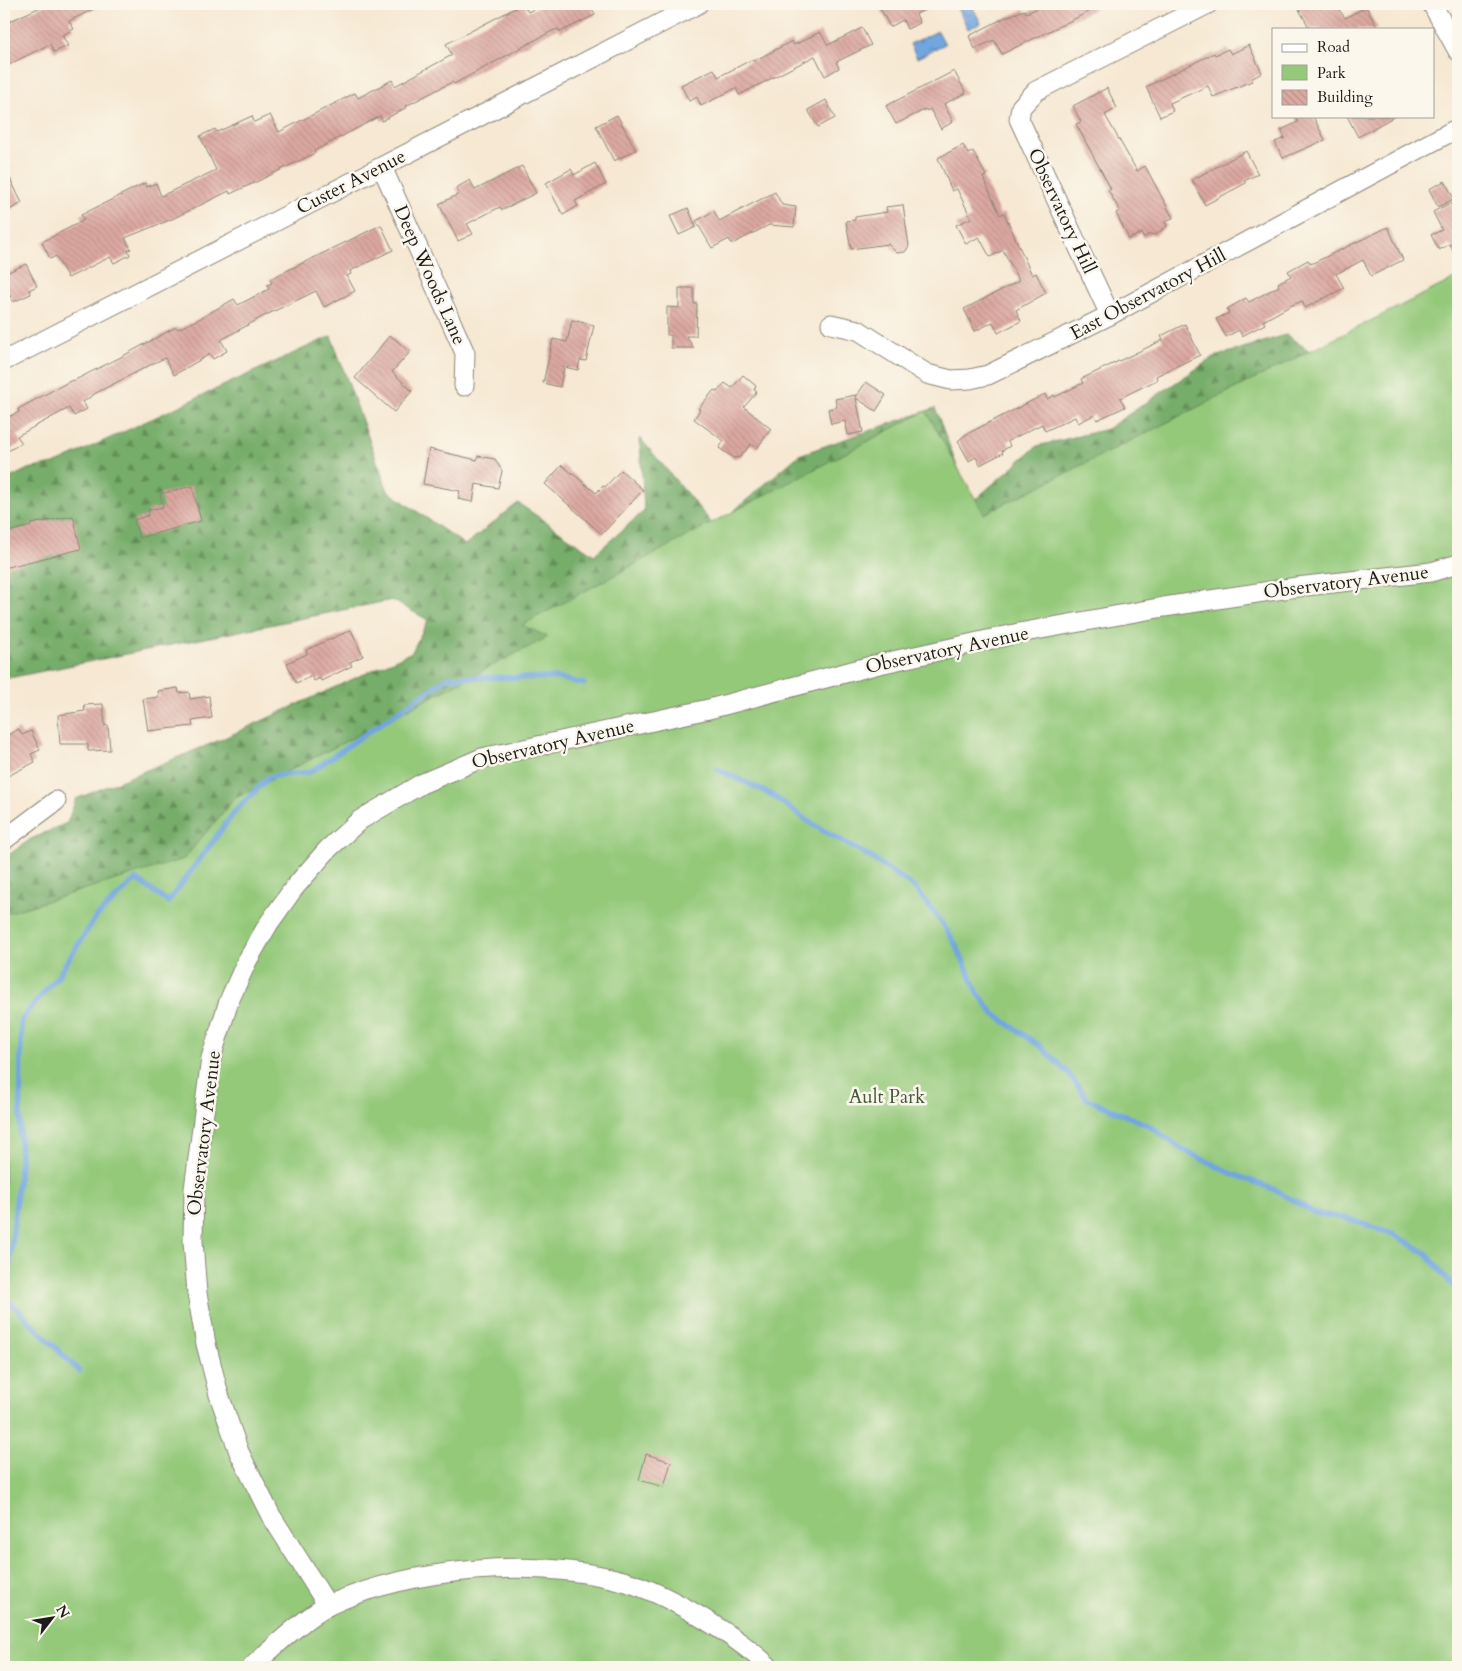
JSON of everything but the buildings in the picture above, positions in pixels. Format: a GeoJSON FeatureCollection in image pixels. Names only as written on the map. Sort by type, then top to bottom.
{"type":"FeatureCollection","features":[{"type":"Feature","properties":{"kind":"street","name":"Custer Avenue"},"geometry":{"type":"LineString","coordinates":[[5,358],[698,4]]}},
{"type":"Feature","properties":{"kind":"street","name":"Observatory Hill"},"geometry":{"type":"LineString","coordinates":[[1110,315],[1019,119],[1021,107],[1036,91],[1208,4]]}},
{"type":"Feature","properties":{"kind":"street"},"geometry":{"type":"LineString","coordinates":[[1432,4],[1458,50]]}},
{"type":"Feature","properties":{"kind":"street","name":"East Observatory Hill"},"geometry":{"type":"LineString","coordinates":[[831,324],[858,330],[927,374],[951,380],[970,379],[988,375],[1110,315],[1458,128]]}},
{"type":"Feature","properties":{"kind":"street","name":"Deep Woods Lane"},"geometry":{"type":"LineString","coordinates":[[382,166],[465,354],[464,386]]}},
{"type":"Feature","properties":{"kind":"street","name":"Observatory Avenue"},"geometry":{"type":"LineString","coordinates":[[328,1606],[270,1514],[239,1452],[219,1395],[206,1344],[197,1293],[193,1241],[194,1189],[211,1058],[229,1000],[247,961],[269,923],[294,888],[335,843],[360,820],[421,784],[482,758],[709,709],[875,665],[1019,633],[1164,607],[1297,587],[1431,572],[1458,564]]}},
{"type":"Feature","properties":{"kind":"street"},"geometry":{"type":"LineString","coordinates":[[4,840],[56,801]]}},
{"type":"Feature","properties":{"kind":"street"},"geometry":{"type":"LineString","coordinates":[[252,1667],[267,1653],[328,1606],[395,1584],[456,1572],[492,1569],[545,1570],[589,1575],[624,1582],[679,1605],[753,1652],[769,1667]]}},
{"type":"Feature","properties":{"kind":"green space","name":"Ault Park"},"geometry":{"type":"Polygon","coordinates":[[[1458,277],[1458,1667],[4,1667],[4,914],[184,859],[234,799],[548,637],[522,625],[926,411],[984,514],[1458,277]]]}},
{"type":"Feature","properties":{"kind":"green space"},"geometry":{"type":"Polygon","coordinates":[[[1286,335],[1313,353],[4,1667],[4,858],[31,839],[67,823],[76,799],[220,740],[412,652],[428,620],[392,600],[4,679],[4,481],[28,469],[54,464],[331,336],[388,491],[465,545],[518,503],[594,555],[644,511],[640,438],[715,527],[799,455],[935,408],[971,503],[1037,446],[1107,429],[1214,357],[1286,335]]]}},
{"type":"Feature","properties":{"kind":"water"},"geometry":{"type":"Polygon","coordinates":[[[956,4],[971,4],[981,23],[968,29],[956,4]]]}},
{"type":"Feature","properties":{"kind":"water"},"geometry":{"type":"Polygon","coordinates":[[[938,31],[945,44],[917,58],[910,44],[938,31]]]}},
{"type":"Feature","properties":{"kind":"waterway"},"geometry":{"type":"LineString","coordinates":[[79,1371],[6,1298],[20,1164],[21,1020],[57,977],[96,917],[136,879],[168,902],[236,810],[269,777],[310,772],[449,677],[557,678],[584,684]]}},
{"type":"Feature","properties":{"kind":"waterway"},"geometry":{"type":"LineString","coordinates":[[717,769],[772,795],[812,824],[867,855],[914,887],[943,924],[957,947],[978,993],[994,1014],[1040,1046],[1069,1074],[1087,1099],[1148,1125],[1183,1150],[1233,1174],[1273,1189],[1315,1213],[1349,1219],[1393,1234],[1426,1253],[1458,1292]]}}]}
